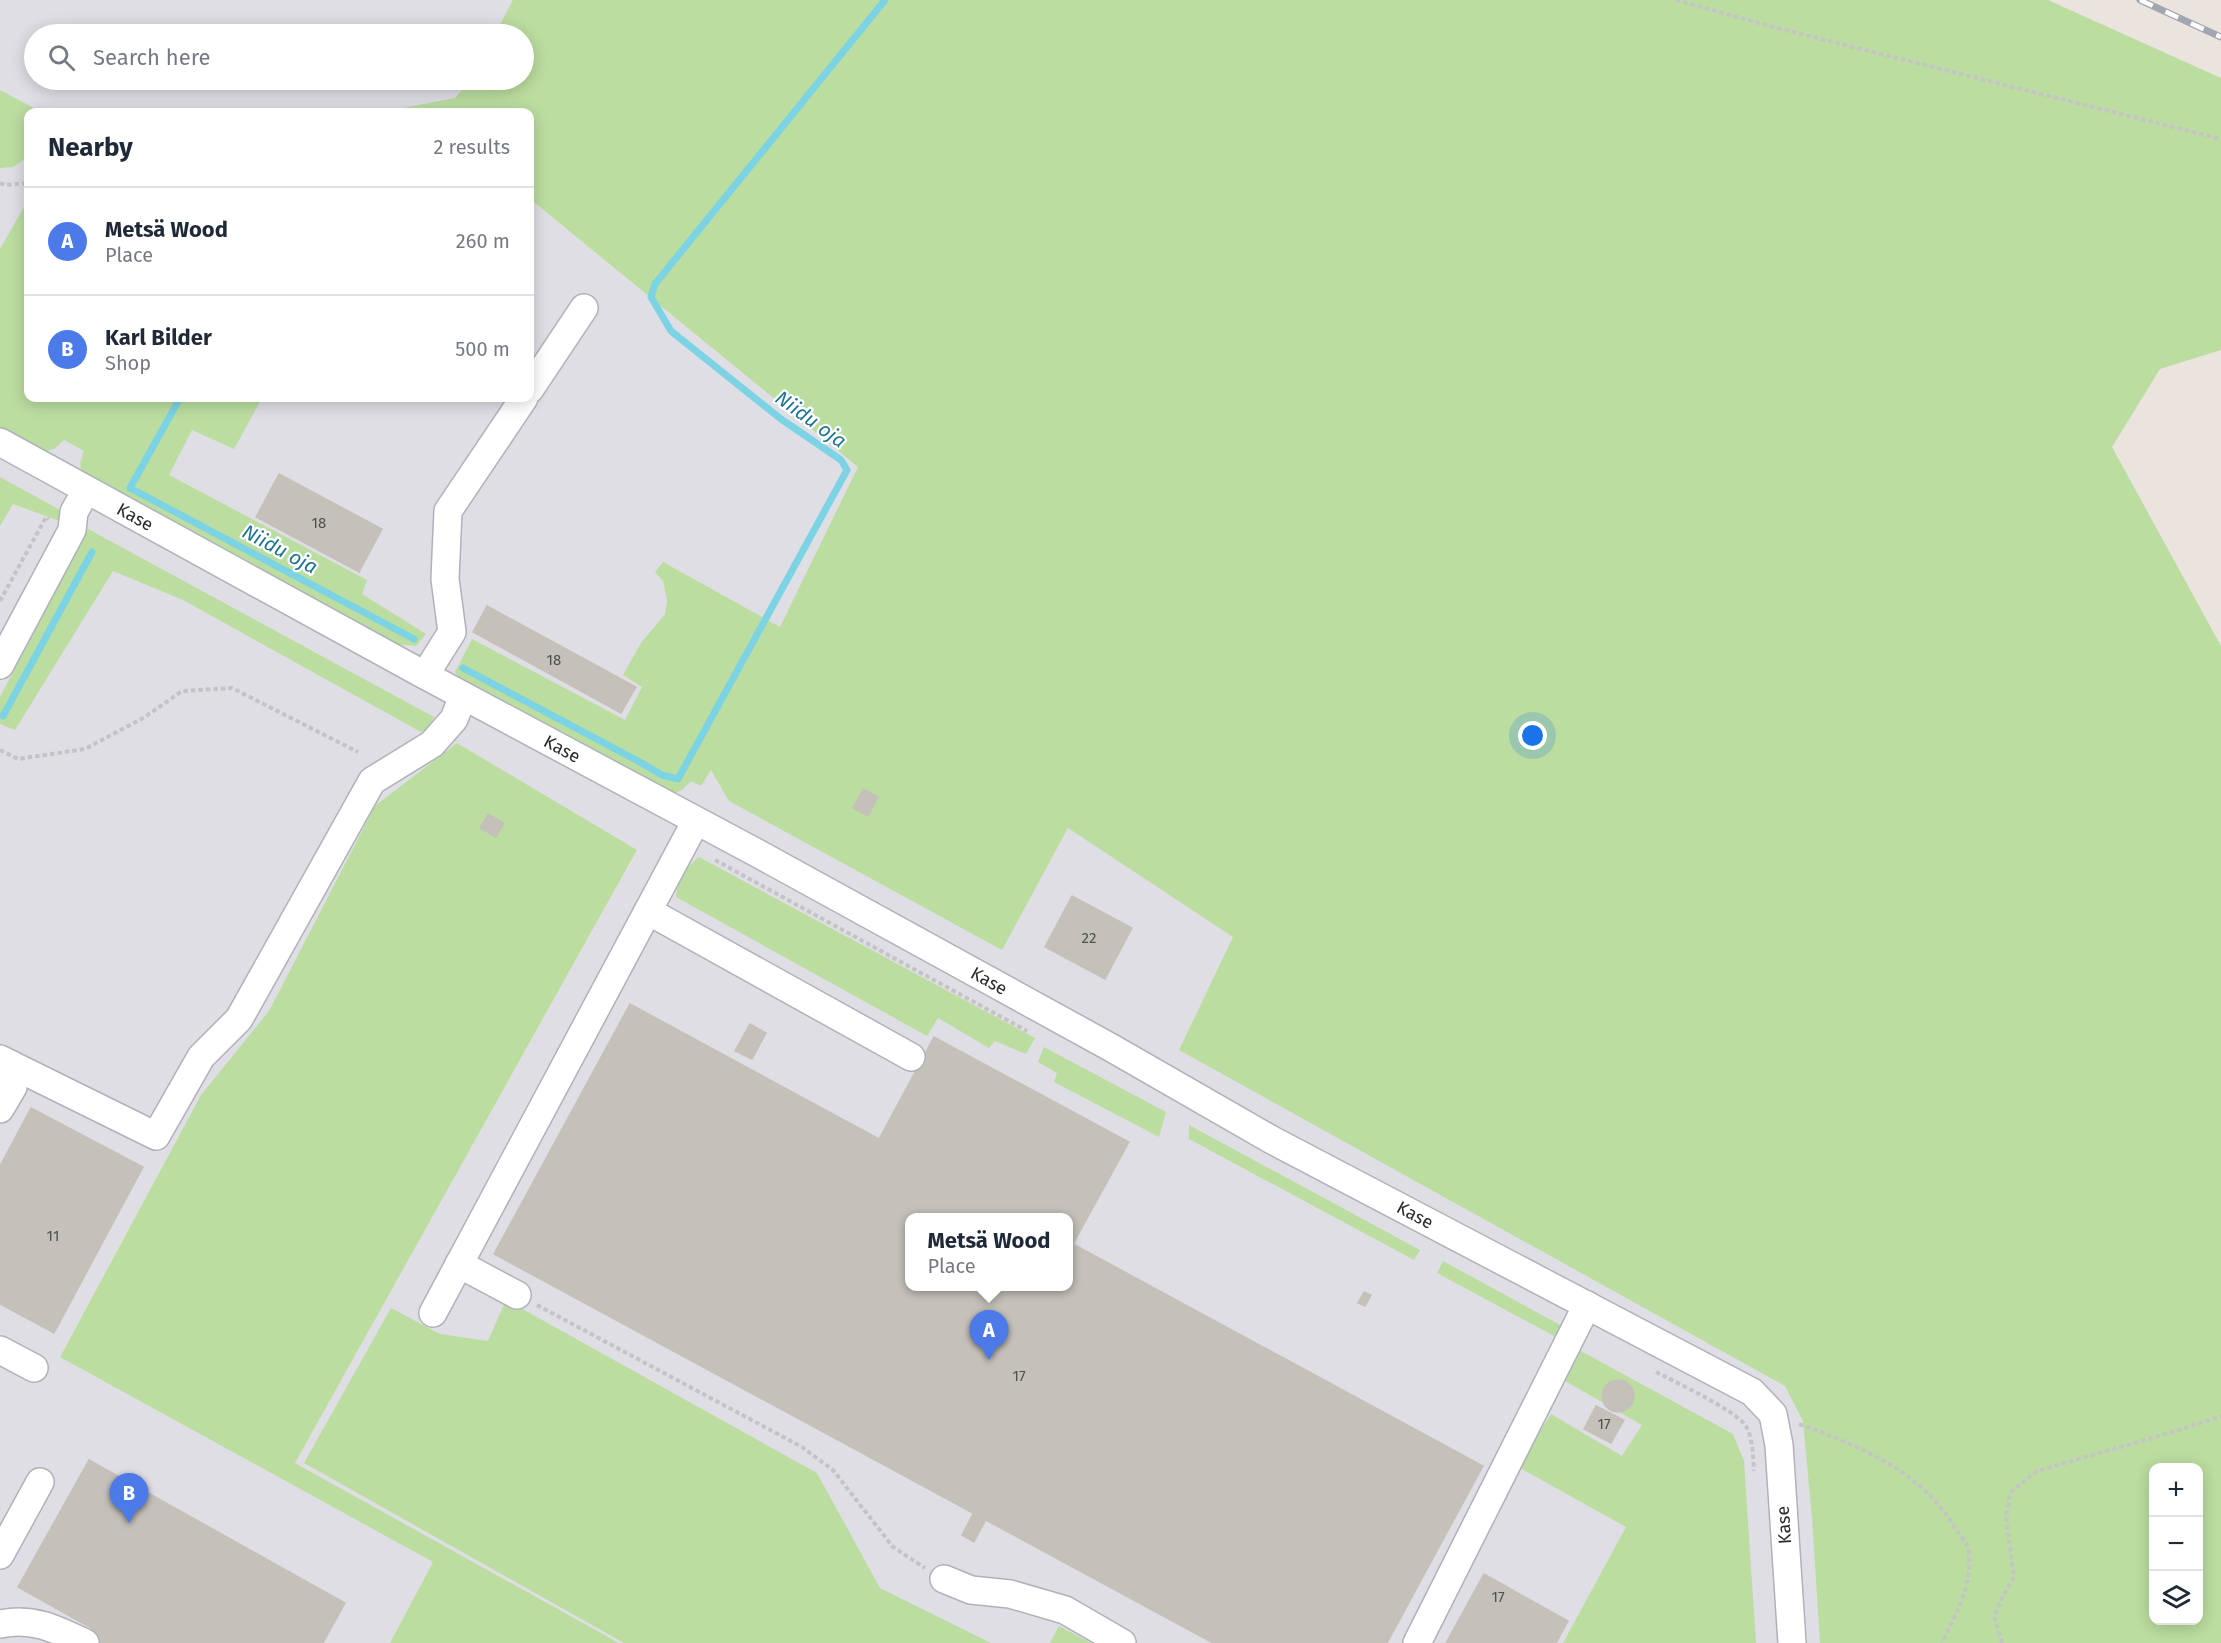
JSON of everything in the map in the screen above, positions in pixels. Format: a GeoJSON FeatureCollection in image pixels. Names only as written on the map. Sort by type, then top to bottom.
{"type":"FeatureCollection","features":[{"type":"Feature","properties":{"kind":"street"},"geometry":{"type":"LineString","coordinates":[[534,383],[584,308]]}},
{"type":"Feature","properties":{"kind":"street"},"geometry":{"type":"LineString","coordinates":[[425,675],[452,632],[445,579],[448,511],[521,402]]}},
{"type":"Feature","properties":{"kind":"street","name":"Kase"},"geometry":{"type":"LineString","coordinates":[[0,442],[80,501],[425,675],[690,832],[1110,1047],[1272,1140],[1752,1392],[1773,1414],[1779,1446],[1792,1643]]}},
{"type":"Feature","properties":{"kind":"street"},"geometry":{"type":"LineString","coordinates":[[0,665],[72,530],[80,501]]}},
{"type":"Feature","properties":{"kind":"street"},"geometry":{"type":"LineString","coordinates":[[6,1062],[156,1136],[201,1057],[239,1019],[372,781],[432,744],[454,719],[463,696]]}},
{"type":"Feature","properties":{"kind":"street"},"geometry":{"type":"LineString","coordinates":[[433,1313],[690,832]]}},
{"type":"Feature","properties":{"kind":"street"},"geometry":{"type":"LineString","coordinates":[[648,911],[911,1057]]}},
{"type":"Feature","properties":{"kind":"street"},"geometry":{"type":"LineString","coordinates":[[0,1109],[13,1087],[6,1062]]}},
{"type":"Feature","properties":{"kind":"street"},"geometry":{"type":"LineString","coordinates":[[459,1264],[518,1294]]}},
{"type":"Feature","properties":{"kind":"street"},"geometry":{"type":"LineString","coordinates":[[1417,1643],[1587,1305]]}},
{"type":"Feature","properties":{"kind":"street"},"geometry":{"type":"LineString","coordinates":[[0,1350],[34,1368]]}},
{"type":"Feature","properties":{"kind":"street"},"geometry":{"type":"LineString","coordinates":[[0,1555],[40,1482]]}},
{"type":"Feature","properties":{"kind":"street"},"geometry":{"type":"LineString","coordinates":[[944,1579],[970,1590],[1010,1594],[1065,1611],[1122,1643]]}},
{"type":"Feature","properties":{"kind":"street"},"geometry":{"type":"LineString","coordinates":[[0,1624],[16,1621],[50,1626],[86,1643]]}},
{"type":"Feature","properties":{"kind":"path"},"geometry":{"type":"LineString","coordinates":[[1676,0],[1777,28],[2221,139]]}},
{"type":"Feature","properties":{"kind":"path"},"geometry":{"type":"LineString","coordinates":[[0,183],[5,185],[24,183]]}},
{"type":"Feature","properties":{"kind":"path"},"geometry":{"type":"LineString","coordinates":[[0,601],[46,517],[60,523],[67,509],[80,501]]}},
{"type":"Feature","properties":{"kind":"path"},"geometry":{"type":"LineString","coordinates":[[0,750],[18,759],[85,749],[145,717],[182,691],[232,688],[358,752]]}},
{"type":"Feature","properties":{"kind":"path"},"geometry":{"type":"LineString","coordinates":[[690,832],[1037,1037]]}},
{"type":"Feature","properties":{"kind":"path"},"geometry":{"type":"LineString","coordinates":[[518,1294],[802,1447],[833,1470],[893,1547],[944,1579]]}},
{"type":"Feature","properties":{"kind":"path"},"geometry":{"type":"LineString","coordinates":[[1647,1366],[1734,1414],[1746,1425],[1752,1447],[1755,1480]]}},
{"type":"Feature","properties":{"kind":"path"},"geometry":{"type":"LineString","coordinates":[[1773,1414],[1856,1446],[1875,1456],[1913,1479],[1947,1515],[1969,1550],[1967,1589],[1942,1643]]}},
{"type":"Feature","properties":{"kind":"path"},"geometry":{"type":"LineString","coordinates":[[2002,1643],[1994,1616],[2014,1577],[2006,1518],[2010,1493],[2037,1472],[2221,1416]]}},
{"type":"Feature","properties":{"kind":"shaded area"},"geometry":{"type":"Polygon","coordinates":[[[0,0],[541,0],[528,24],[24,24],[24,90],[493,90],[483,108],[24,108],[24,402],[534,402],[534,202],[1894,1312],[2079,1643],[619,1643],[295,1463],[637,851],[457,743],[269,1012],[201,1095],[60,1356],[433,1562],[390,1643],[0,1643],[0,0]]]}},
{"type":"Feature","properties":{"kind":"green space"},"geometry":{"type":"Polygon","coordinates":[[[513,0],[2048,0],[2221,78],[2221,350],[2160,369],[2112,447],[2221,646],[2221,1643],[1820,1643],[1803,1421],[1785,1386],[1179,1050],[1233,937],[1068,828],[1002,950],[729,801],[711,770],[701,786],[691,781],[682,790],[673,794],[460,679],[455,672],[472,639],[625,720],[642,687],[623,675],[641,643],[665,614],[667,601],[663,581],[655,572],[663,562],[780,627],[858,467],[534,202],[534,108],[405,108],[455,98],[462,90],[534,90],[534,24],[500,24],[513,0]]]}},
{"type":"Feature","properties":{"kind":"green space"},"geometry":{"type":"Polygon","coordinates":[[[0,90],[34,108],[24,108],[24,160],[13,167],[0,168],[0,90]]]}},
{"type":"Feature","properties":{"kind":"green space"},"geometry":{"type":"Polygon","coordinates":[[[24,207],[24,402],[260,402],[234,449],[192,430],[169,475],[367,580],[362,594],[426,634],[416,646],[397,644],[82,474],[80,463],[84,451],[64,440],[54,449],[46,451],[0,427],[0,249],[24,207]]]}},
{"type":"Feature","properties":{"kind":"green space"},"geometry":{"type":"Polygon","coordinates":[[[0,477],[62,511],[59,521],[13,504],[0,526],[0,477]]]}},
{"type":"Feature","properties":{"kind":"green space"},"geometry":{"type":"Polygon","coordinates":[[[79,524],[434,717],[429,728],[421,732],[183,600],[113,571],[15,730],[0,724],[0,697],[83,538],[79,524]]]}},
{"type":"Feature","properties":{"kind":"green space"},"geometry":{"type":"Polygon","coordinates":[[[457,743],[637,850],[295,1463],[619,1643],[390,1643],[433,1562],[60,1357],[201,1095],[269,1011],[375,806],[457,743]]]}},
{"type":"Feature","properties":{"kind":"green space"},"geometry":{"type":"Polygon","coordinates":[[[699,857],[1035,1038],[1026,1054],[995,1041],[989,1048],[938,1018],[927,1036],[676,897],[683,875],[699,857]]]}},
{"type":"Feature","properties":{"kind":"green space"},"geometry":{"type":"Polygon","coordinates":[[[1044,1047],[1166,1112],[1159,1137],[1054,1082],[1057,1073],[1038,1062],[1044,1047]]]}},
{"type":"Feature","properties":{"kind":"green space"},"geometry":{"type":"Polygon","coordinates":[[[1189,1125],[1420,1250],[1414,1260],[1189,1139],[1189,1125]]]}},
{"type":"Feature","properties":{"kind":"green space"},"geometry":{"type":"Polygon","coordinates":[[[1443,1261],[1562,1326],[1562,1333],[1554,1336],[1437,1273],[1443,1261]]]}},
{"type":"Feature","properties":{"kind":"green space"},"geometry":{"type":"Polygon","coordinates":[[[506,1300],[817,1473],[880,1588],[991,1643],[624,1643],[304,1463],[391,1308],[440,1334],[488,1341],[506,1300]]]}},
{"type":"Feature","properties":{"kind":"green space"},"geometry":{"type":"Polygon","coordinates":[[[1581,1351],[1733,1434],[1744,1461],[1756,1643],[1563,1643],[1626,1527],[1518,1467],[1551,1414],[1622,1456],[1642,1425],[1565,1381],[1581,1351]]]}},
{"type":"Feature","properties":{"kind":"green space"},"geometry":{"type":"Polygon","coordinates":[[[1059,1626],[1091,1643],[1050,1643],[1059,1626]]]}},
{"type":"Feature","properties":{"kind":"building"},"geometry":{"type":"Polygon","coordinates":[[[279,474],[382,529],[359,572],[256,517],[279,474]]]}},
{"type":"Feature","properties":{"kind":"building"},"geometry":{"type":"Polygon","coordinates":[[[487,606],[636,687],[621,713],[473,632],[487,606]]]}},
{"type":"Feature","properties":{"kind":"building"},"geometry":{"type":"Polygon","coordinates":[[[863,789],[878,797],[868,816],[853,808],[863,789]]]}},
{"type":"Feature","properties":{"kind":"building"},"geometry":{"type":"Polygon","coordinates":[[[488,814],[504,823],[496,837],[480,828],[488,814]]]}},
{"type":"Feature","properties":{"kind":"building"},"geometry":{"type":"Polygon","coordinates":[[[1072,896],[1132,928],[1105,979],[1045,947],[1072,896]]]}},
{"type":"Feature","properties":{"kind":"building"},"geometry":{"type":"Polygon","coordinates":[[[630,1004],[879,1139],[934,1037],[1129,1142],[1073,1244],[1483,1466],[1387,1643],[1213,1643],[494,1254],[630,1004]]]}},
{"type":"Feature","properties":{"kind":"building"},"geometry":{"type":"Polygon","coordinates":[[[750,1024],[766,1033],[752,1059],[735,1051],[750,1024]]]}},
{"type":"Feature","properties":{"kind":"building"},"geometry":{"type":"Polygon","coordinates":[[[31,1108],[143,1167],[54,1333],[0,1304],[0,1166],[31,1108]]]}},
{"type":"Feature","properties":{"kind":"building"},"geometry":{"type":"Polygon","coordinates":[[[1364,1292],[1371,1295],[1365,1306],[1358,1303],[1364,1292]]]}},
{"type":"Feature","properties":{"kind":"building"},"geometry":{"type":"Polygon","coordinates":[[[1618,1380],[1629,1385],[1634,1396],[1629,1407],[1618,1412],[1607,1407],[1602,1396],[1607,1385],[1618,1380]]]}},
{"type":"Feature","properties":{"kind":"building"},"geometry":{"type":"Polygon","coordinates":[[[1596,1406],[1624,1420],[1611,1443],[1584,1429],[1596,1406]]]}},
{"type":"Feature","properties":{"kind":"building"},"geometry":{"type":"Polygon","coordinates":[[[89,1460],[345,1603],[323,1643],[85,1643],[93,1629],[18,1587],[89,1460]]]}},
{"type":"Feature","properties":{"kind":"building"},"geometry":{"type":"Polygon","coordinates":[[[973,1514],[985,1521],[974,1542],[962,1535],[973,1514]]]}},
{"type":"Feature","properties":{"kind":"building"},"geometry":{"type":"Polygon","coordinates":[[[1484,1574],[1568,1621],[1556,1643],[1446,1643],[1484,1574]]]}},
{"type":"Feature","properties":{"kind":"waterway","name":"Niidu oja"},"geometry":{"type":"LineString","coordinates":[[463,668],[662,775],[678,779],[847,470],[841,460],[781,419],[671,331],[651,297],[655,284],[885,0]]}},
{"type":"Feature","properties":{"kind":"waterway","name":"Niidu oja"},"geometry":{"type":"LineString","coordinates":[[178,402],[130,488],[414,639]]}},
{"type":"Feature","properties":{"kind":"waterway","name":"Niidu oja"},"geometry":{"type":"LineString","coordinates":[[3,716],[92,552]]}},
{"type":"Feature","properties":{"kind":"railway"},"geometry":{"type":"LineString","coordinates":[[2140,0],[2221,37]]}},
{"type":"Feature","properties":{"kind":"place","name":"Metsä Wood"},"geometry":{"type":"Point","coordinates":[989,1360]}},
{"type":"Feature","properties":{"kind":"place","name":"Karl Bilder"},"geometry":{"type":"Point","coordinates":[129,1523]}}]}
